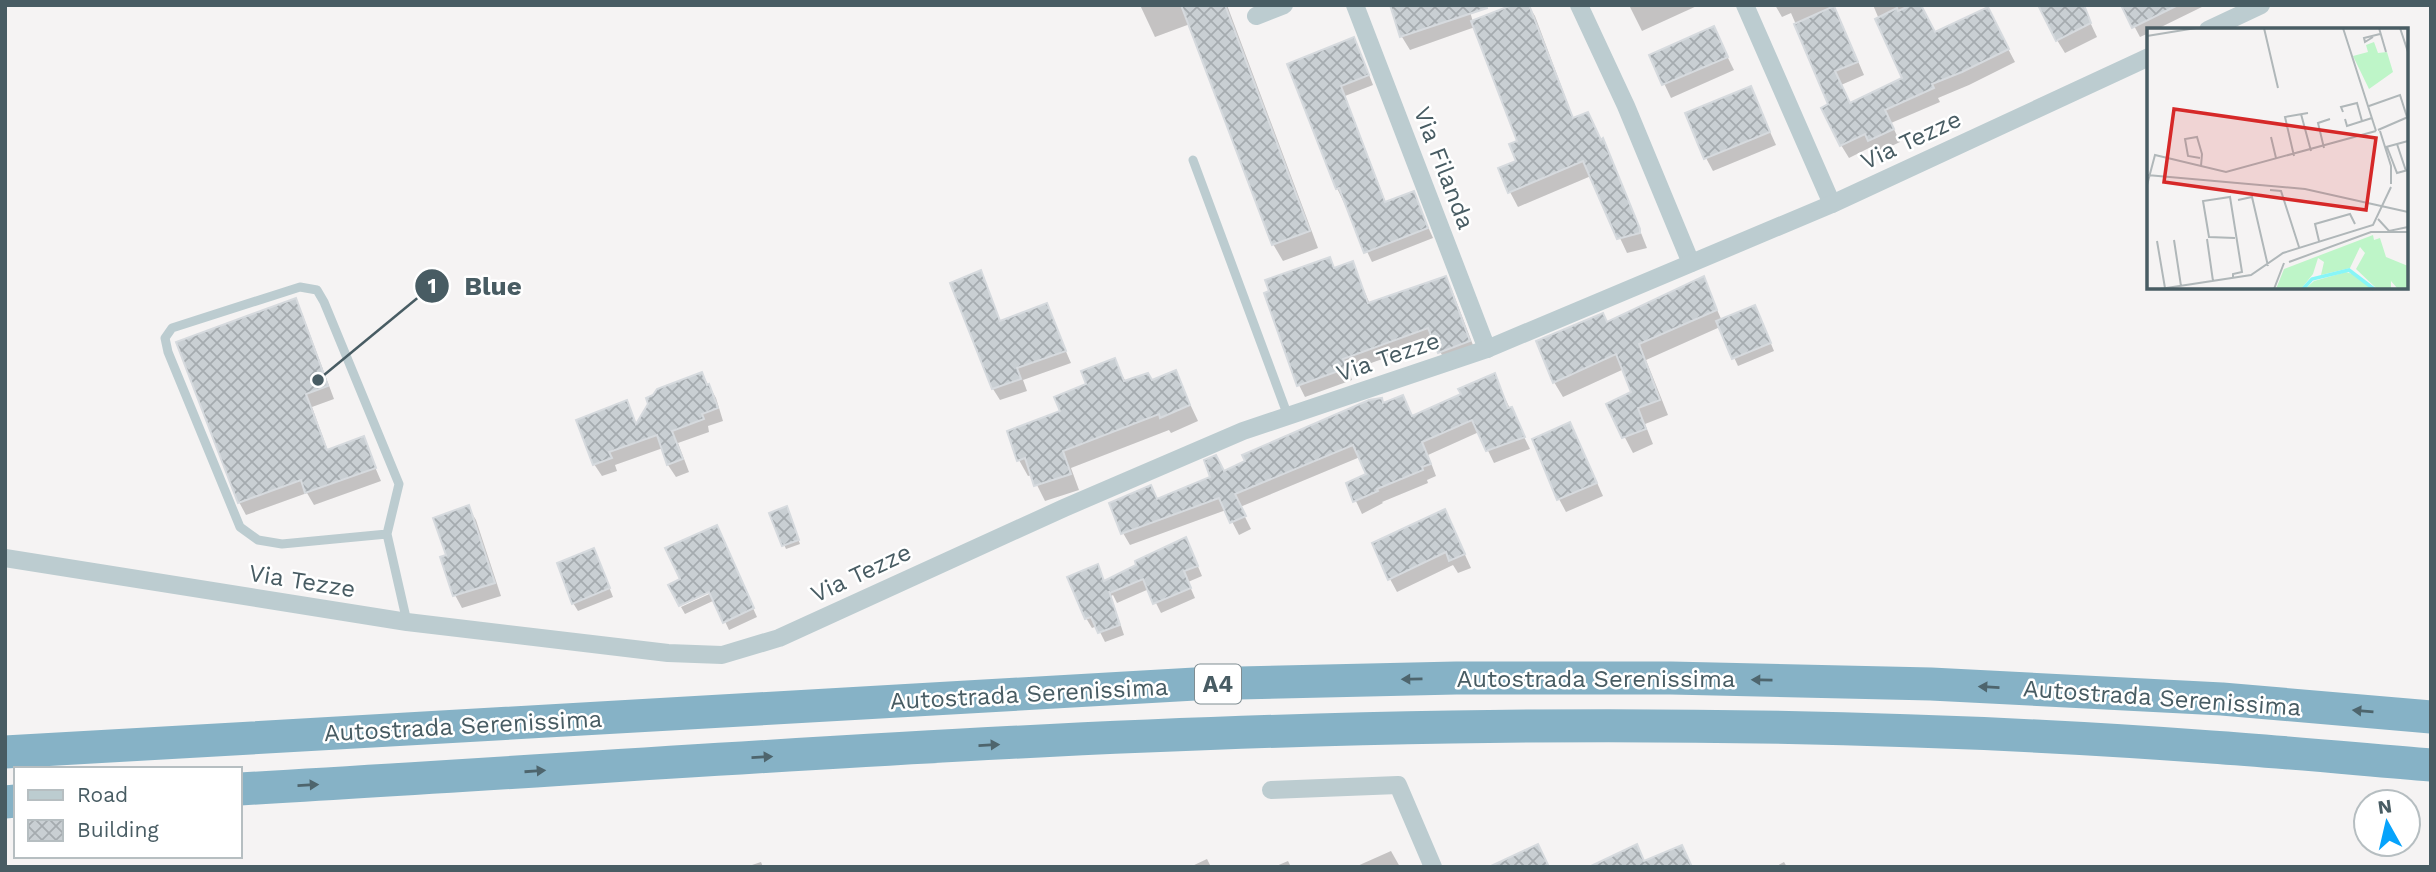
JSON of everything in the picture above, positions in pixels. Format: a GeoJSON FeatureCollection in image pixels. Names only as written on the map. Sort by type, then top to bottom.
{"type":"FeatureCollection","features":[{"type":"Feature","properties":{"kind":"highway","name":"Autostrada Serenissima"},"geometry":{"type":"LineString","coordinates":[[5,752],[1181,685],[1456,678],[1671,678],[1931,684],[2222,699],[2431,717]]}},
{"type":"Feature","properties":{"kind":"highway","name":"Autostrada Serenissima"},"geometry":{"type":"LineString","coordinates":[[242,789],[1203,733],[1450,727],[1672,726],[1937,732],[2208,747],[2431,765]]}},
{"type":"Feature","properties":{"kind":"street"},"geometry":{"type":"LineString","coordinates":[[1256,16],[1284,5]]}},
{"type":"Feature","properties":{"kind":"street","name":"Via Filanda"},"geometry":{"type":"LineString","coordinates":[[1355,5],[1488,349]]}},
{"type":"Feature","properties":{"kind":"street"},"geometry":{"type":"LineString","coordinates":[[1579,5],[1626,106],[1691,263]]}},
{"type":"Feature","properties":{"kind":"street"},"geometry":{"type":"LineString","coordinates":[[1745,5],[1832,204]]}},
{"type":"Feature","properties":{"kind":"street"},"geometry":{"type":"LineString","coordinates":[[2212,28],[2261,5]]}},
{"type":"Feature","properties":{"kind":"street","name":"Via Tezze"},"geometry":{"type":"LineString","coordinates":[[5,558],[407,622],[668,653],[722,655],[779,638],[1063,508],[1243,431],[1488,349],[1832,204],[2147,58]]}},
{"type":"Feature","properties":{"kind":"street"},"geometry":{"type":"LineString","coordinates":[[1271,790],[1398,785],[1433,867]]}},
{"type":"Feature","properties":{"kind":"lane"},"geometry":{"type":"LineString","coordinates":[[1193,160],[1288,416]]}},
{"type":"Feature","properties":{"kind":"lane"},"geometry":{"type":"LineString","coordinates":[[387,534],[282,544],[258,540],[240,527],[167,352],[165,338],[172,328],[300,287],[317,290],[399,484],[387,534],[407,622]]}},
{"type":"Feature","properties":{"kind":"building"},"geometry":{"type":"Polygon","coordinates":[[[1181,5],[1225,5],[1310,231],[1272,245],[1181,5]]]}},
{"type":"Feature","properties":{"kind":"building"},"geometry":{"type":"Polygon","coordinates":[[[1390,5],[1486,5],[1487,8],[1400,37],[1390,5]]]}},
{"type":"Feature","properties":{"kind":"building"},"geometry":{"type":"Polygon","coordinates":[[[1512,5],[1529,5],[1573,118],[1588,112],[1601,140],[1603,138],[1640,233],[1617,239],[1583,161],[1508,193],[1498,168],[1516,161],[1509,144],[1517,141],[1471,21],[1512,5]]]}},
{"type":"Feature","properties":{"kind":"building"},"geometry":{"type":"Polygon","coordinates":[[[1911,5],[1921,5],[1935,32],[1988,7],[2009,49],[1932,84],[1934,88],[1885,110],[1894,129],[1868,141],[1865,134],[1840,146],[1821,108],[1828,104],[1794,24],[1834,6],[1858,62],[1835,71],[1850,103],[1902,78],[1875,19],[1897,8],[1898,11],[1911,5]]]}},
{"type":"Feature","properties":{"kind":"building"},"geometry":{"type":"Polygon","coordinates":[[[2038,5],[2084,5],[2091,23],[2056,41],[2038,5]]]}},
{"type":"Feature","properties":{"kind":"building"},"geometry":{"type":"Polygon","coordinates":[[[2121,5],[2178,5],[2132,28],[2121,5]]]}},
{"type":"Feature","properties":{"kind":"building"},"geometry":{"type":"Polygon","coordinates":[[[1714,26],[1728,57],[1662,85],[1649,55],[1714,26]]]}},
{"type":"Feature","properties":{"kind":"building"},"geometry":{"type":"Polygon","coordinates":[[[1354,37],[1369,75],[1341,86],[1385,202],[1414,191],[1428,228],[1364,253],[1287,64],[1354,37]]]}},
{"type":"Feature","properties":{"kind":"building"},"geometry":{"type":"Polygon","coordinates":[[[1751,86],[1770,132],[1704,159],[1685,113],[1751,86]]]}},
{"type":"Feature","properties":{"kind":"building"},"geometry":{"type":"Polygon","coordinates":[[[1330,257],[1334,268],[1353,261],[1368,303],[1446,276],[1470,341],[1438,353],[1428,328],[1343,359],[1347,368],[1297,386],[1264,293],[1269,291],[1265,280],[1330,257]]]}},
{"type":"Feature","properties":{"kind":"building"},"geometry":{"type":"Polygon","coordinates":[[[981,270],[1000,321],[1047,303],[1066,351],[1017,368],[1021,379],[992,389],[950,283],[981,270]]]}},
{"type":"Feature","properties":{"kind":"building"},"geometry":{"type":"Polygon","coordinates":[[[1704,276],[1717,310],[1639,344],[1660,400],[1638,408],[1646,429],[1622,438],[1606,404],[1631,392],[1616,354],[1553,383],[1536,341],[1603,313],[1607,322],[1704,276]]]}},
{"type":"Feature","properties":{"kind":"building"},"geometry":{"type":"Polygon","coordinates":[[[296,298],[328,386],[306,394],[327,450],[364,436],[376,468],[305,493],[301,480],[238,503],[176,342],[296,298]]]}},
{"type":"Feature","properties":{"kind":"building"},"geometry":{"type":"Polygon","coordinates":[[[1755,305],[1771,343],[1732,359],[1716,321],[1755,305]]]}},
{"type":"Feature","properties":{"kind":"building"},"geometry":{"type":"Polygon","coordinates":[[[1115,358],[1124,381],[1148,373],[1152,380],[1176,370],[1190,405],[1063,451],[1071,474],[1034,486],[1025,458],[1017,461],[1007,431],[1060,411],[1054,397],[1086,384],[1081,371],[1115,358]]]}},
{"type":"Feature","properties":{"kind":"building"},"geometry":{"type":"Polygon","coordinates":[[[702,372],[718,408],[702,414],[704,419],[672,431],[683,459],[667,465],[657,435],[609,452],[612,458],[593,465],[576,420],[627,400],[636,424],[648,404],[646,398],[653,395],[657,389],[702,372]]]}},
{"type":"Feature","properties":{"kind":"building"},"geometry":{"type":"Polygon","coordinates":[[[1495,373],[1508,408],[1512,407],[1525,437],[1486,451],[1472,420],[1422,442],[1431,464],[1422,467],[1423,470],[1353,502],[1346,483],[1366,474],[1353,445],[1235,494],[1246,516],[1230,523],[1219,498],[1121,534],[1109,503],[1151,485],[1157,499],[1210,477],[1204,460],[1216,455],[1224,471],[1245,461],[1242,455],[1369,400],[1382,398],[1383,403],[1403,395],[1412,416],[1461,394],[1458,389],[1495,373]]]}},
{"type":"Feature","properties":{"kind":"building"},"geometry":{"type":"Polygon","coordinates":[[[1570,422],[1597,483],[1557,500],[1532,439],[1570,422]]]}},
{"type":"Feature","properties":{"kind":"building"},"geometry":{"type":"Polygon","coordinates":[[[469,505],[495,583],[453,596],[440,557],[446,555],[433,518],[469,505]]]}},
{"type":"Feature","properties":{"kind":"building"},"geometry":{"type":"Polygon","coordinates":[[[787,506],[799,540],[782,546],[769,513],[787,506]]]}},
{"type":"Feature","properties":{"kind":"building"},"geometry":{"type":"Polygon","coordinates":[[[1445,509],[1465,554],[1449,561],[1446,552],[1388,580],[1372,543],[1445,509]]]}},
{"type":"Feature","properties":{"kind":"building"},"geometry":{"type":"Polygon","coordinates":[[[717,525],[754,608],[723,623],[709,592],[679,606],[668,585],[680,579],[665,548],[717,525]]]}},
{"type":"Feature","properties":{"kind":"building"},"geometry":{"type":"Polygon","coordinates":[[[1186,537],[1198,566],[1184,571],[1191,588],[1153,604],[1143,579],[1110,593],[1109,591],[1120,625],[1098,633],[1091,617],[1085,619],[1067,577],[1098,564],[1104,581],[1136,565],[1135,561],[1186,537]]]}},
{"type":"Feature","properties":{"kind":"building"},"geometry":{"type":"Polygon","coordinates":[[[594,548],[610,588],[572,604],[557,563],[594,548]]]}},
{"type":"Feature","properties":{"kind":"building"},"geometry":{"type":"Polygon","coordinates":[[[1538,844],[1549,867],[1489,867],[1538,844]]]}},
{"type":"Feature","properties":{"kind":"building"},"geometry":{"type":"Polygon","coordinates":[[[1637,844],[1644,861],[1682,845],[1692,867],[1589,867],[1637,844]]]}},
{"type":"Feature","properties":{"kind":"place","name":"Blue"},"geometry":{"type":"Point","coordinates":[318,380]}}]}
